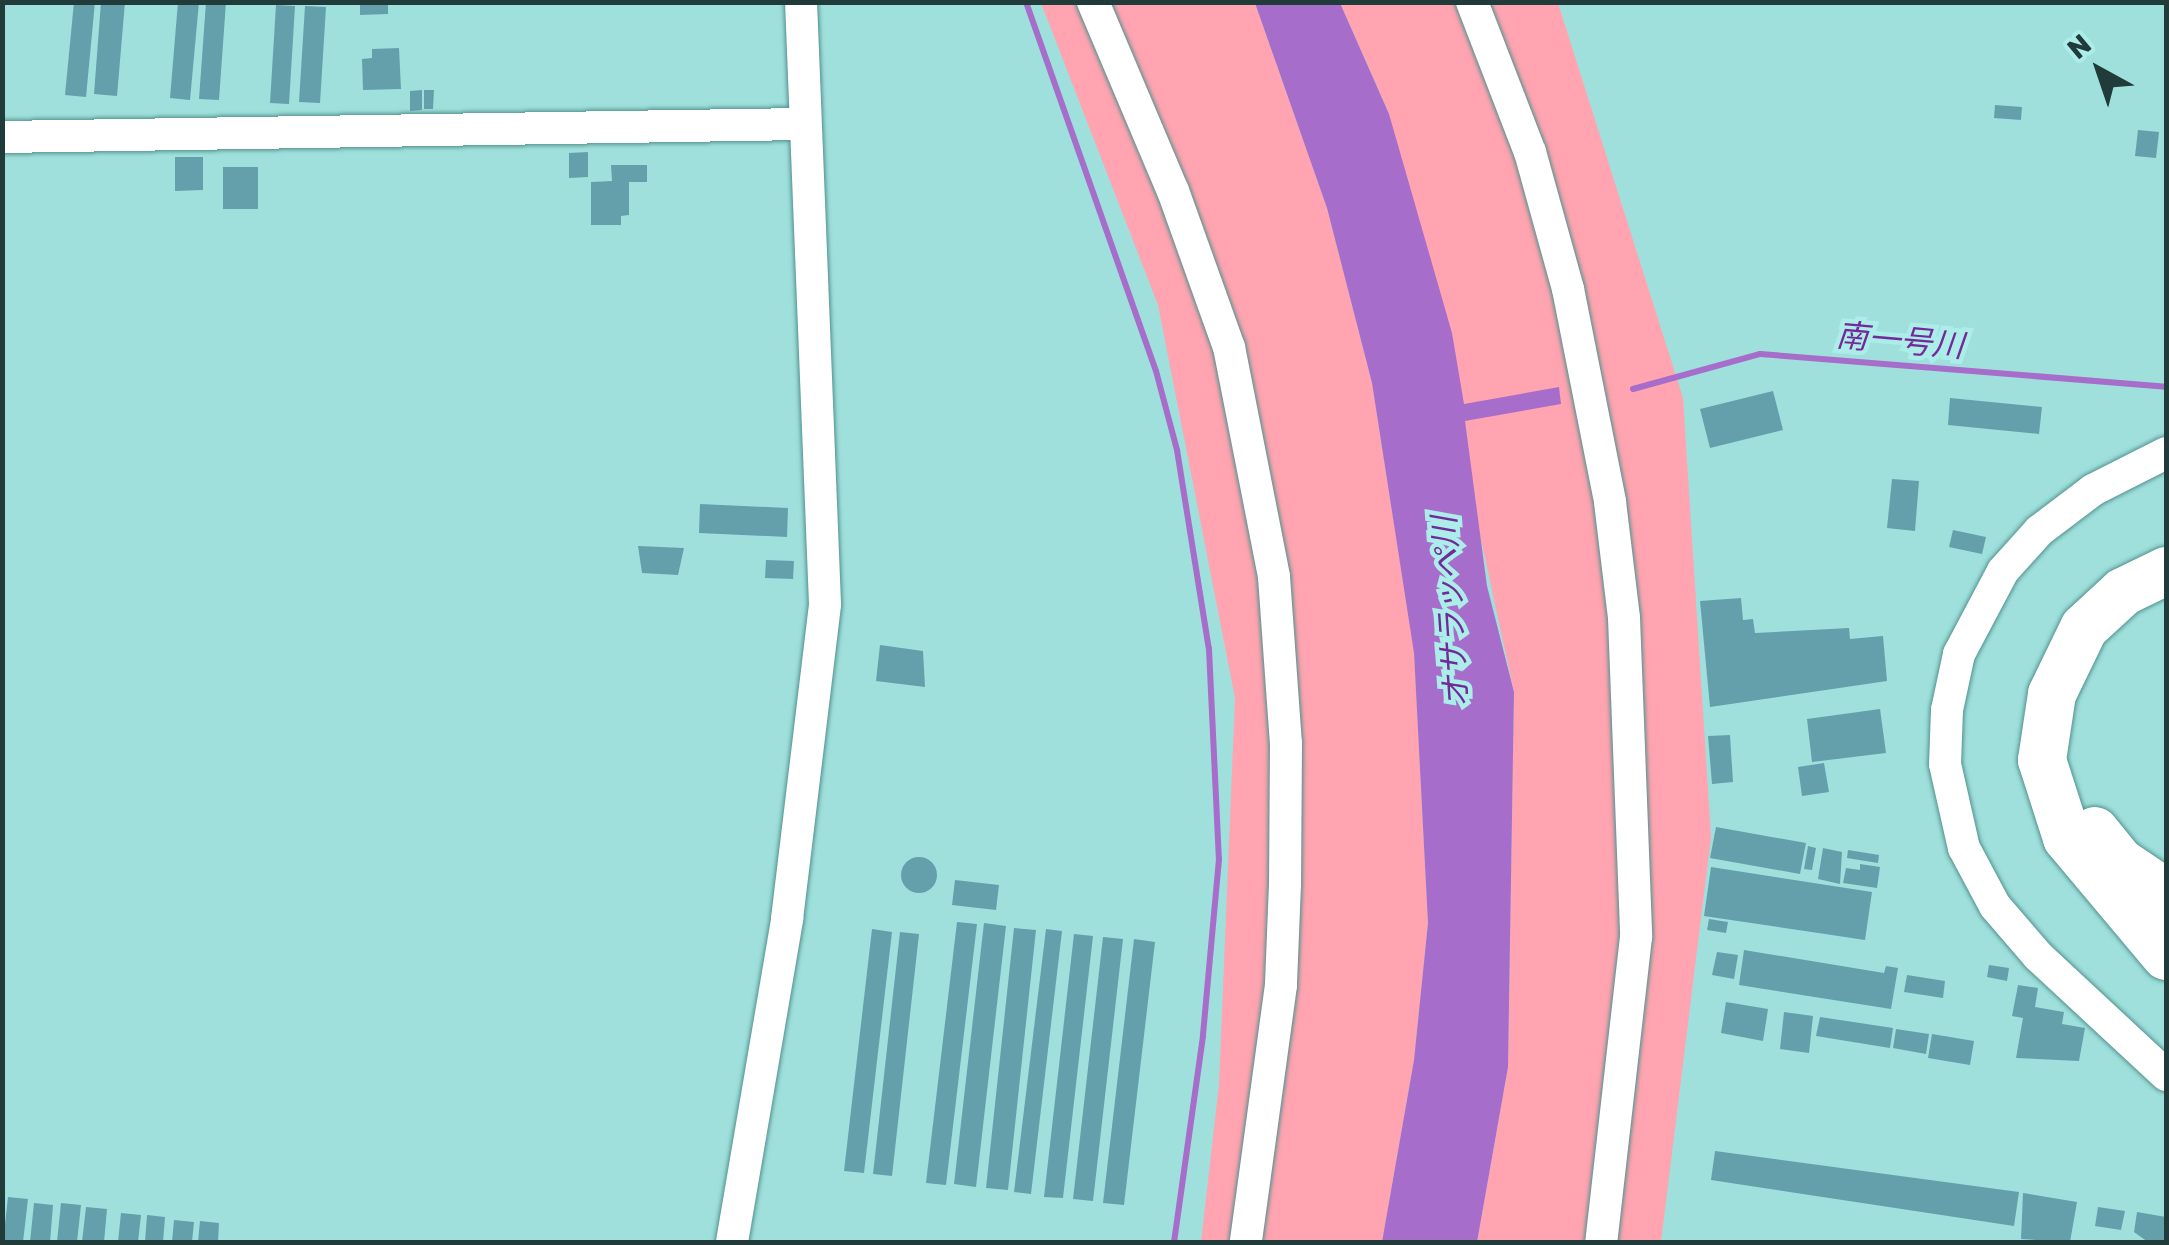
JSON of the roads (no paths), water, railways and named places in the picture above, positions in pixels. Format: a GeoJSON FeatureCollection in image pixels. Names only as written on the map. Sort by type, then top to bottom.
{"type":"FeatureCollection","features":[{"type":"Feature","properties":{"kind":"highway"},"geometry":{"type":"LineString","coordinates":[[2166,571],[2108,602],[2078,638],[2052,694],[2042,760],[2067,838],[2166,956]]}},
{"type":"Feature","properties":{"kind":"highway"},"geometry":{"type":"LineString","coordinates":[[2166,597],[2132,618],[2093,661],[2073,712],[2069,754],[2078,799],[2096,833],[2120,862],[2166,893]]}},
{"type":"Feature","properties":{"kind":"street"},"geometry":{"type":"LineString","coordinates":[[732,1242],[787,919],[824,620],[801,2]]}},
{"type":"Feature","properties":{"kind":"street"},"geometry":{"type":"LineString","coordinates":[[1093,2],[1174,191],[1229,347],[1274,578],[1286,743],[1281,985],[1246,1242]]}},
{"type":"Feature","properties":{"kind":"street"},"geometry":{"type":"LineString","coordinates":[[1472,2],[1530,152],[1568,290],[1610,502],[1624,618],[1636,938],[1601,1242]]}},
{"type":"Feature","properties":{"kind":"street"},"geometry":{"type":"LineString","coordinates":[[2,136],[805,124]]}},
{"type":"Feature","properties":{"kind":"street"},"geometry":{"type":"LineString","coordinates":[[2166,453],[2092,490],[2039,531],[2003,571],[1959,654],[1947,710],[1945,764],[1956,825],[1995,906],[2038,956],[2166,1075]]}},
{"type":"Feature","properties":{"kind":"water","name":"オサラッペ川"},"geometry":{"type":"Polygon","coordinates":[[[1255,3],[1340,3],[1389,114],[1452,333],[1464,404],[1559,387],[1561,404],[1465,421],[1487,586],[1514,692],[1508,1067],[1477,1242],[1382,1242],[1414,1060],[1428,923],[1414,653],[1372,383],[1327,208],[1255,3]]]}},
{"type":"Feature","properties":{"kind":"waterway"},"geometry":{"type":"LineString","coordinates":[[1026,2],[1156,371],[1177,450],[1209,649],[1219,859],[1203,1036],[1174,1242]]}},
{"type":"Feature","properties":{"kind":"waterway","name":"南一号川"},"geometry":{"type":"LineString","coordinates":[[1633,389],[1760,354],[2166,387]]}}]}
